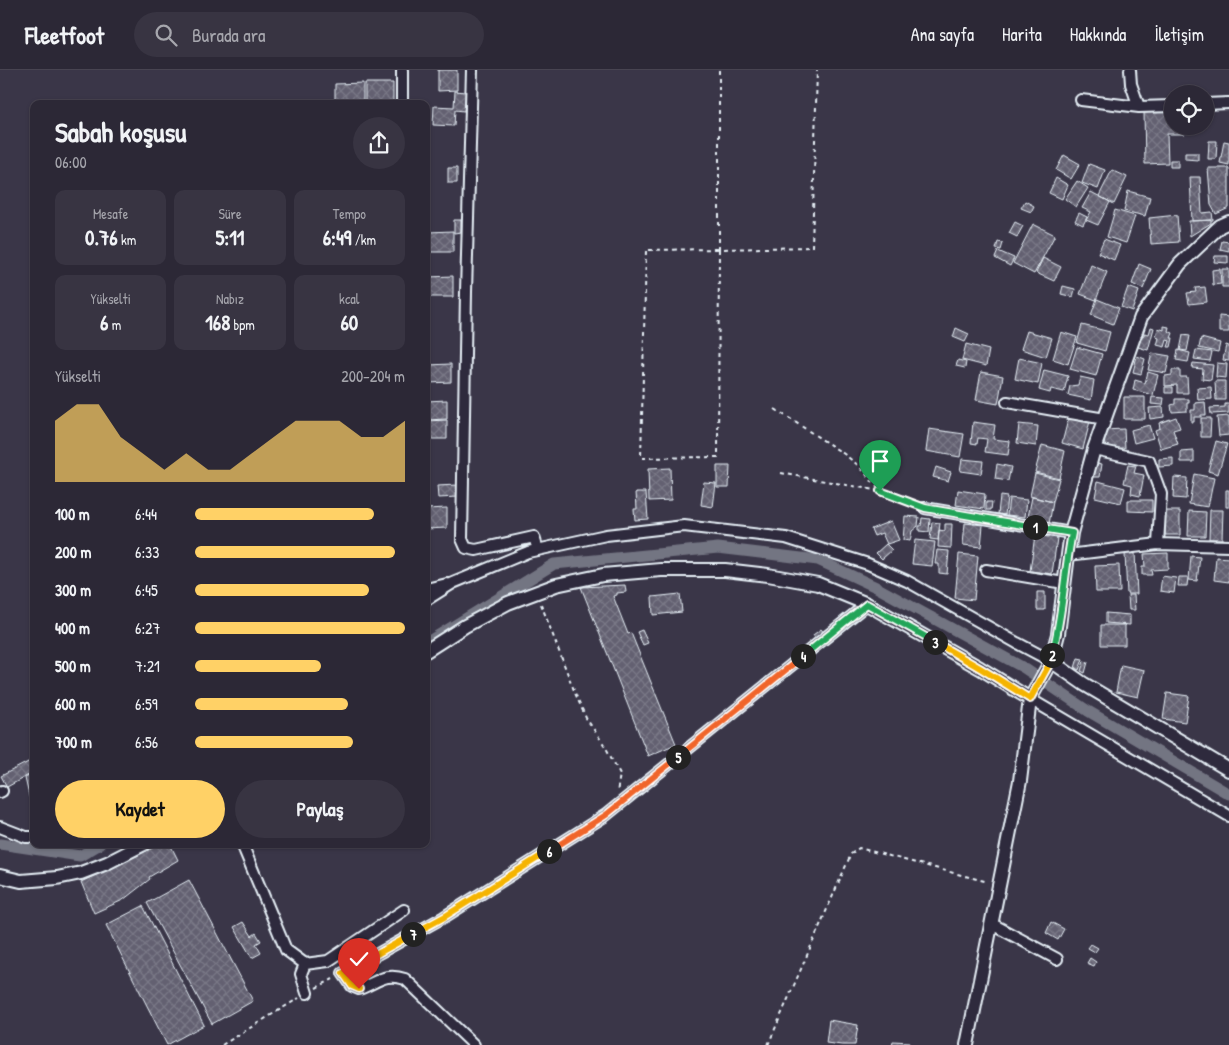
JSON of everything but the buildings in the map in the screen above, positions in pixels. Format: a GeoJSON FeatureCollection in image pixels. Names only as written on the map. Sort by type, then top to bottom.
{"type":"FeatureCollection","features":[{"type":"Feature","properties":{"kind":"street"},"geometry":{"type":"LineString","coordinates":[[402,70],[402,100]]}},
{"type":"Feature","properties":{"kind":"street"},"geometry":{"type":"LineString","coordinates":[[472,70],[462,539],[466,548],[476,550],[534,537],[538,550]]}},
{"type":"Feature","properties":{"kind":"street"},"geometry":{"type":"LineString","coordinates":[[1130,70],[1131,84],[1139,107]]}},
{"type":"Feature","properties":{"kind":"street"},"geometry":{"type":"LineString","coordinates":[[1081,100],[1139,107],[1164,106]]}},
{"type":"Feature","properties":{"kind":"street"},"geometry":{"type":"LineString","coordinates":[[1214,104],[1229,104]]}},
{"type":"Feature","properties":{"kind":"street"},"geometry":{"type":"LineString","coordinates":[[967,1045],[1020,781],[1030,699],[1049,664],[1058,634],[1072,533],[1094,449],[1140,317],[1180,264],[1220,226],[1229,222]]}},
{"type":"Feature","properties":{"kind":"street"},"geometry":{"type":"LineString","coordinates":[[1007,402],[1105,419]]}},
{"type":"Feature","properties":{"kind":"street"},"geometry":{"type":"LineString","coordinates":[[1094,449],[1150,461],[1161,494],[1158,544]]}},
{"type":"Feature","properties":{"kind":"street"},"geometry":{"type":"LineString","coordinates":[[925,508],[1072,533]]}},
{"type":"Feature","properties":{"kind":"street"},"geometry":{"type":"LineString","coordinates":[[430,597],[453,583],[528,552],[606,535],[684,526],[786,538],[868,564],[907,581],[1016,643],[1229,770]]}},
{"type":"Feature","properties":{"kind":"street"},"geometry":{"type":"LineString","coordinates":[[1068,555],[1158,544],[1229,546]]}},
{"type":"Feature","properties":{"kind":"street"},"geometry":{"type":"LineString","coordinates":[[430,648],[465,626],[508,603],[556,585],[603,575],[661,570],[725,570],[818,584],[867,604],[980,668],[1229,816]]}},
{"type":"Feature","properties":{"kind":"street"},"geometry":{"type":"LineString","coordinates":[[986,570],[1064,582]]}},
{"type":"Feature","properties":{"kind":"street"},"geometry":{"type":"LineString","coordinates":[[430,588],[453,583]]}},
{"type":"Feature","properties":{"kind":"street"},"geometry":{"type":"LineString","coordinates":[[474,1045],[405,979],[396,975],[387,976],[359,989],[352,986],[343,973],[444,917],[606,815],[867,604]]}},
{"type":"Feature","properties":{"kind":"street"},"geometry":{"type":"LineString","coordinates":[[0,827],[30,837]]}},
{"type":"Feature","properties":{"kind":"street"},"geometry":{"type":"LineString","coordinates":[[0,876],[21,880],[57,878],[81,873],[107,863],[136,848]]}},
{"type":"Feature","properties":{"kind":"street"},"geometry":{"type":"LineString","coordinates":[[244,848],[286,950],[305,964],[328,961],[404,910]]}},
{"type":"Feature","properties":{"kind":"street"},"geometry":{"type":"LineString","coordinates":[[992,924],[1058,959]]}},
{"type":"Feature","properties":{"kind":"street"},"geometry":{"type":"LineString","coordinates":[[305,964],[302,974],[307,994]]}},
{"type":"Feature","properties":{"kind":"path"},"geometry":{"type":"LineString","coordinates":[[719,70],[719,249],[718,456],[641,458],[646,250],[719,249],[812,247],[817,70]]}},
{"type":"Feature","properties":{"kind":"path"},"geometry":{"type":"LineString","coordinates":[[775,409],[844,454],[858,466],[880,491]]}},
{"type":"Feature","properties":{"kind":"path"},"geometry":{"type":"LineString","coordinates":[[781,473],[880,491],[925,508]]}},
{"type":"Feature","properties":{"kind":"path"},"geometry":{"type":"LineString","coordinates":[[537,592],[586,718],[605,746],[620,774],[616,807]]}},
{"type":"Feature","properties":{"kind":"path"},"geometry":{"type":"LineString","coordinates":[[768,1045],[851,854],[859,848],[1000,886]]}},
{"type":"Feature","properties":{"kind":"path"},"geometry":{"type":"LineString","coordinates":[[222,1045],[343,973]]}},
{"type":"Feature","properties":{"kind":"waterway"},"geometry":{"type":"LineString","coordinates":[[430,641],[554,564],[718,548],[818,560],[876,587],[1024,668],[1088,711],[1229,794]]}},
{"type":"Feature","properties":{"kind":"waterway"},"geometry":{"type":"LineString","coordinates":[[0,844],[80,856],[93,848]]}},
{"type":"Feature","properties":{"kind":"route"},"geometry":{"type":"LineString","coordinates":[[359,989],[352,986],[343,973],[444,917],[606,815],[867,604],[980,668],[1030,699],[1051,661],[1058,634],[1072,533],[925,508],[880,491]]}}]}
